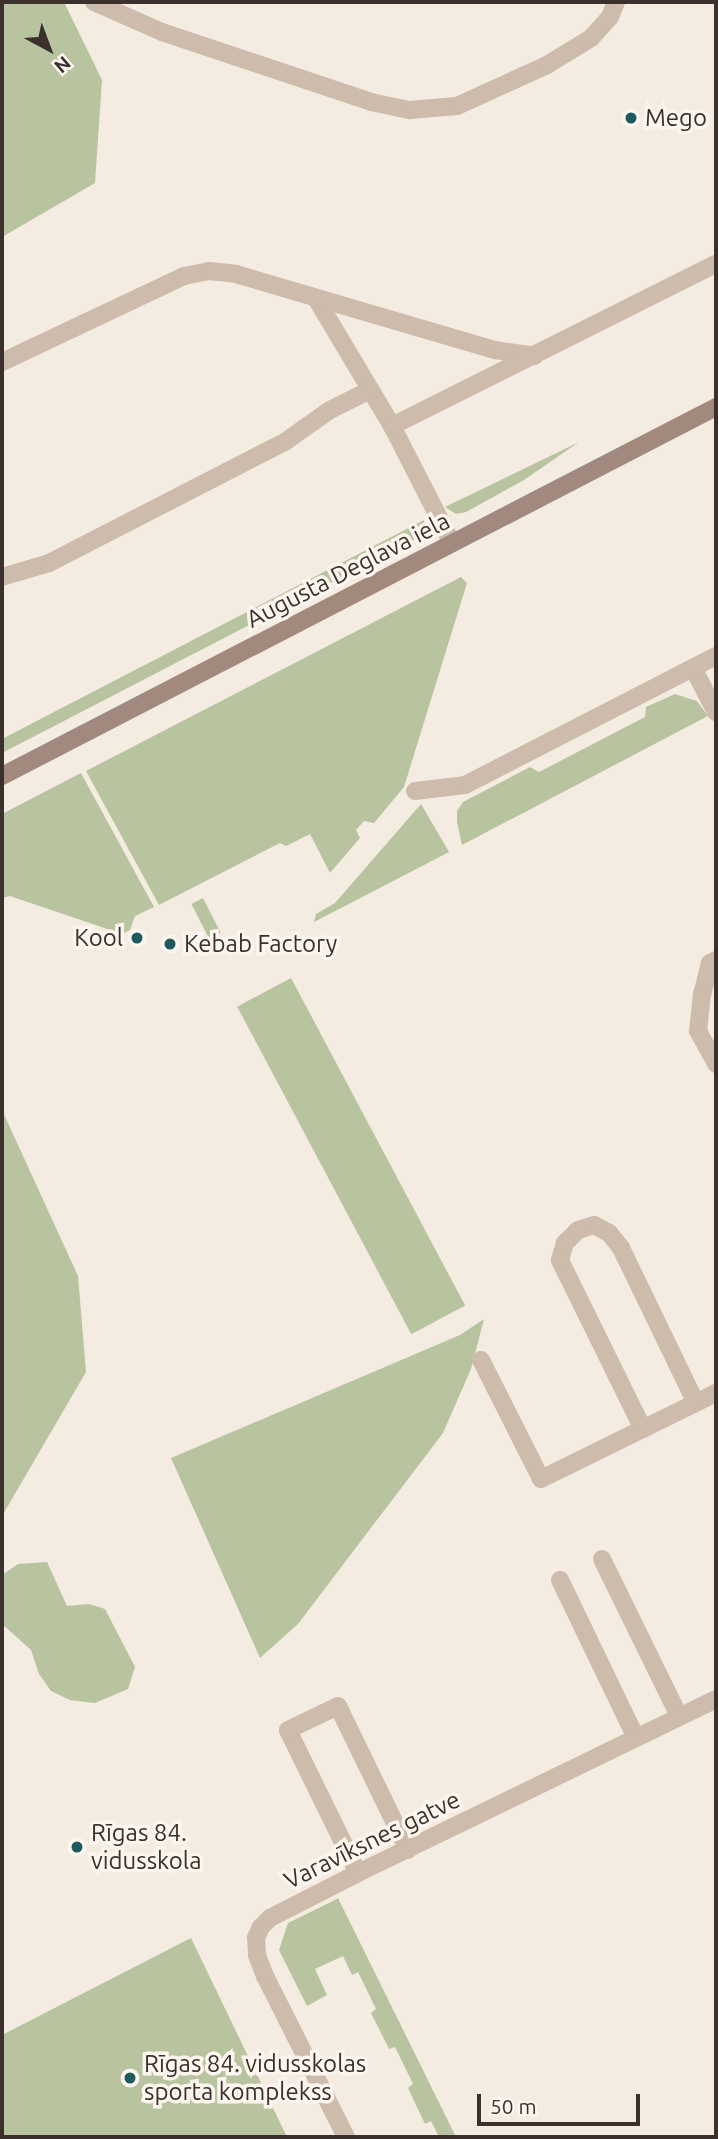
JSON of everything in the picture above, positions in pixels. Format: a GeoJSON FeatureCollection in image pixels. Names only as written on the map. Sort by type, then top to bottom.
{"type":"FeatureCollection","features":[{"type":"Feature","properties":{"kind":"main road","name":"Augusta Deglava iela"},"geometry":{"type":"LineString","coordinates":[[2,776],[716,407]]}},
{"type":"Feature","properties":{"kind":"street"},"geometry":{"type":"LineString","coordinates":[[94,2],[162,32],[371,102],[410,110],[457,106],[547,65],[591,38],[610,17],[616,2]]}},
{"type":"Feature","properties":{"kind":"street"},"geometry":{"type":"LineString","coordinates":[[392,426],[716,264]]}},
{"type":"Feature","properties":{"kind":"street"},"geometry":{"type":"LineString","coordinates":[[2,362],[184,276],[209,271],[236,274],[317,300],[495,350],[535,356]]}},
{"type":"Feature","properties":{"kind":"street"},"geometry":{"type":"LineString","coordinates":[[317,300],[392,426],[452,543]]}},
{"type":"Feature","properties":{"kind":"street"},"geometry":{"type":"LineString","coordinates":[[2,576],[49,563],[286,441],[330,410],[370,390]]}},
{"type":"Feature","properties":{"kind":"street"},"geometry":{"type":"LineString","coordinates":[[415,791],[464,785],[716,656]]}},
{"type":"Feature","properties":{"kind":"street"},"geometry":{"type":"LineString","coordinates":[[693,667],[716,712]]}},
{"type":"Feature","properties":{"kind":"street"},"geometry":{"type":"LineString","coordinates":[[716,960],[710,963],[702,994],[698,1031],[716,1064]]}},
{"type":"Feature","properties":{"kind":"street"},"geometry":{"type":"LineString","coordinates":[[643,1429],[561,1260],[565,1243],[578,1230],[594,1225],[609,1233],[621,1248],[696,1403]]}},
{"type":"Feature","properties":{"kind":"street"},"geometry":{"type":"LineString","coordinates":[[481,1360],[541,1479],[716,1393]]}},
{"type":"Feature","properties":{"kind":"street"},"geometry":{"type":"LineString","coordinates":[[602,1559],[678,1716]]}},
{"type":"Feature","properties":{"kind":"street"},"geometry":{"type":"LineString","coordinates":[[560,1580],[635,1736]]}},
{"type":"Feature","properties":{"kind":"street","name":"Varavīksnes gatve"},"geometry":{"type":"LineString","coordinates":[[346,2137],[257,1955],[256,1938],[270,1918],[635,1736],[716,1699]]}},
{"type":"Feature","properties":{"kind":"street"},"geometry":{"type":"LineString","coordinates":[[358,1873],[288,1730],[338,1706],[408,1850]]}},
{"type":"Feature","properties":{"kind":"green space"},"geometry":{"type":"Polygon","coordinates":[[[2,2],[64,2],[102,80],[95,183],[2,237],[2,2]]]}},
{"type":"Feature","properties":{"kind":"green space"},"geometry":{"type":"Polygon","coordinates":[[[579,442],[524,480],[466,512],[456,514],[445,507],[579,442]]]}},
{"type":"Feature","properties":{"kind":"green space"},"geometry":{"type":"Polygon","coordinates":[[[424,520],[424,532],[417,538],[2,753],[2,739],[424,520]]]}},
{"type":"Feature","properties":{"kind":"green space"},"geometry":{"type":"Polygon","coordinates":[[[461,577],[467,583],[404,787],[374,823],[364,821],[356,830],[360,838],[330,873],[310,834],[286,846],[280,843],[159,905],[86,771],[461,577]]]}},
{"type":"Feature","properties":{"kind":"green space"},"geometry":{"type":"Polygon","coordinates":[[[675,694],[697,701],[708,716],[462,845],[457,811],[463,802],[530,767],[539,772],[645,717],[646,707],[675,694]]]}},
{"type":"Feature","properties":{"kind":"green space"},"geometry":{"type":"Polygon","coordinates":[[[81,773],[154,907],[135,916],[130,930],[122,934],[10,896],[2,898],[2,814],[81,773]]]}},
{"type":"Feature","properties":{"kind":"green space"},"geometry":{"type":"Polygon","coordinates":[[[421,804],[449,852],[314,922],[316,914],[335,903],[421,804]]]}},
{"type":"Feature","properties":{"kind":"green space"},"geometry":{"type":"Polygon","coordinates":[[[203,898],[221,933],[209,939],[191,904],[203,898]]]}},
{"type":"Feature","properties":{"kind":"green space"},"geometry":{"type":"Polygon","coordinates":[[[291,978],[465,1306],[411,1334],[237,1007],[291,978]]]}},
{"type":"Feature","properties":{"kind":"green space"},"geometry":{"type":"Polygon","coordinates":[[[2,1110],[78,1276],[86,1372],[2,1516],[2,1110]]]}},
{"type":"Feature","properties":{"kind":"green space"},"geometry":{"type":"Polygon","coordinates":[[[484,1319],[471,1369],[443,1433],[298,1624],[260,1658],[171,1458],[460,1335],[484,1319]]]}},
{"type":"Feature","properties":{"kind":"green space"},"geometry":{"type":"Polygon","coordinates":[[[47,1562],[67,1606],[89,1604],[105,1609],[135,1667],[128,1689],[95,1703],[70,1700],[51,1691],[39,1674],[31,1650],[2,1624],[2,1575],[18,1564],[47,1562]]]}},
{"type":"Feature","properties":{"kind":"green space"},"geometry":{"type":"Polygon","coordinates":[[[339,1898],[456,2137],[439,2137],[431,2121],[425,2124],[408,2088],[413,2084],[395,2047],[389,2049],[371,2013],[376,2009],[358,1972],[352,1975],[343,1956],[315,1969],[327,1995],[307,2006],[279,1950],[288,1923],[339,1898]]]}},
{"type":"Feature","properties":{"kind":"green space","name":"Rīgas 84. vidusskolas sporta komplekss"},"geometry":{"type":"Polygon","coordinates":[[[191,1938],[287,2137],[2,2137],[2,2035],[191,1938]]]}},
{"type":"Feature","properties":{"kind":"place","name":"Mego"},"geometry":{"type":"Point","coordinates":[631,118]}},
{"type":"Feature","properties":{"kind":"place","name":"Kool"},"geometry":{"type":"Point","coordinates":[137,938]}},
{"type":"Feature","properties":{"kind":"place","name":"Kebab Factory"},"geometry":{"type":"Point","coordinates":[170,944]}},
{"type":"Feature","properties":{"kind":"place","name":"Rīgas 84. vidusskola"},"geometry":{"type":"Point","coordinates":[77,1847]}},
{"type":"Feature","properties":{"kind":"place","name":"Rīgas 84. vidusskolas sporta komplekss"},"geometry":{"type":"Point","coordinates":[130,2078]}}]}
